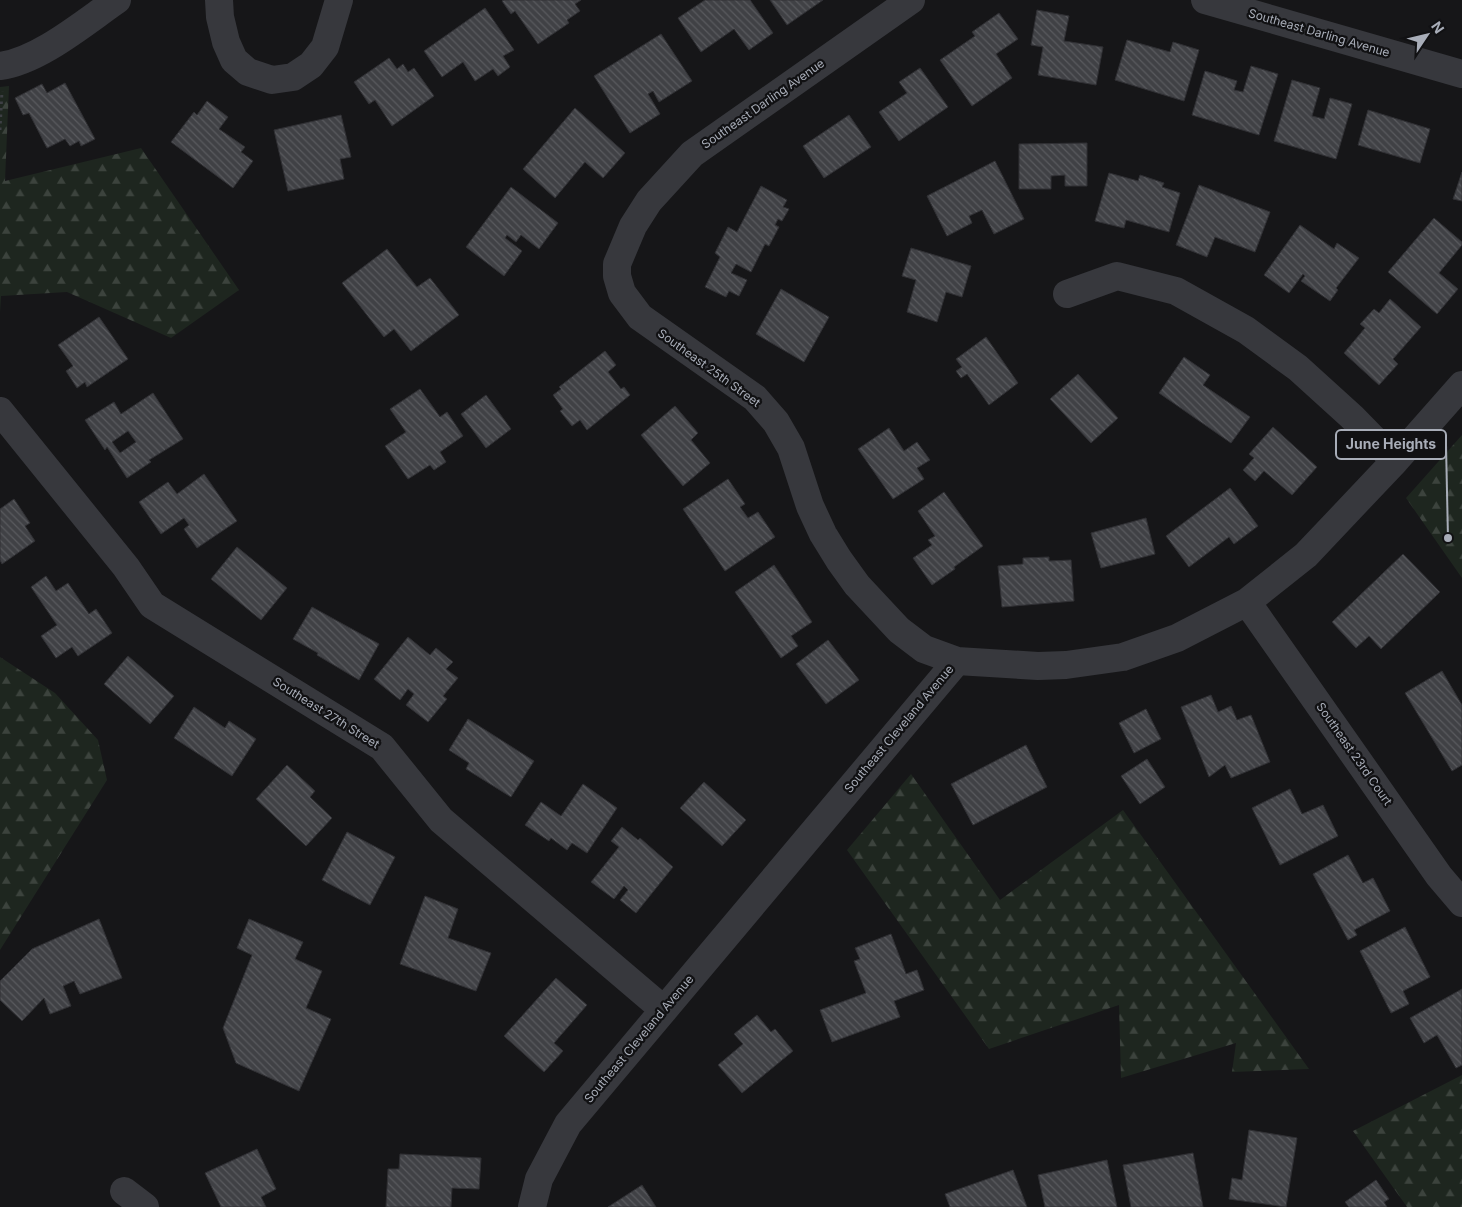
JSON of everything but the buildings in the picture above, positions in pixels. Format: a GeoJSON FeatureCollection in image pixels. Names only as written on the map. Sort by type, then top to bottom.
{"type":"FeatureCollection","features":[{"type":"Feature","properties":{"kind":"street"},"geometry":{"type":"LineString","coordinates":[[2,65],[28,57],[60,40],[117,0]]}},
{"type":"Feature","properties":{"kind":"street"},"geometry":{"type":"LineString","coordinates":[[219,0],[224,34],[234,60],[248,72],[272,80],[293,77],[311,65],[325,47],[339,0]]}},
{"type":"Feature","properties":{"kind":"street","name":"Southeast Darling Avenue"},"geometry":{"type":"LineString","coordinates":[[633,226],[649,201],[692,154],[911,0]]}},
{"type":"Feature","properties":{"kind":"street","name":"Southeast Darling Avenue"},"geometry":{"type":"LineString","coordinates":[[1205,0],[1462,74]]}},
{"type":"Feature","properties":{"kind":"street","name":"Southeast 25th Street"},"geometry":{"type":"LineString","coordinates":[[633,226],[617,264],[617,276],[622,293],[640,317],[755,398],[776,422],[791,448],[810,506],[823,534],[857,585],[900,630],[924,649],[956,661]]}},
{"type":"Feature","properties":{"kind":"street"},"geometry":{"type":"LineString","coordinates":[[1067,294],[1118,276],[1176,291],[1246,330],[1298,368],[1352,417],[1395,461]]}},
{"type":"Feature","properties":{"kind":"street","name":"Southeast Cleveland Avenue"},"geometry":{"type":"LineString","coordinates":[[532,1207],[539,1179],[568,1124],[956,661],[1066,665],[1122,657],[1177,638],[1247,602],[1306,555],[1395,461],[1462,385]]}},
{"type":"Feature","properties":{"kind":"street","name":"Southeast 27th Street"},"geometry":{"type":"LineString","coordinates":[[0,410],[126,567],[152,606],[382,747],[441,820],[664,1010]]}},
{"type":"Feature","properties":{"kind":"street","name":"Southeast 23rd Court"},"geometry":{"type":"LineString","coordinates":[[1247,602],[1439,876],[1462,903]]}},
{"type":"Feature","properties":{"kind":"path"},"geometry":{"type":"LineString","coordinates":[[0,130],[2,65]]}},
{"type":"Feature","properties":{"kind":"green space"},"geometry":{"type":"Polygon","coordinates":[[[9,86],[5,181],[141,148],[239,290],[171,338],[67,292],[1,296],[0,312],[0,87],[9,86]]]}},
{"type":"Feature","properties":{"kind":"green space"},"geometry":{"type":"Polygon","coordinates":[[[1462,435],[1462,578],[1406,498],[1462,435]]]}},
{"type":"Feature","properties":{"kind":"green space"},"geometry":{"type":"Polygon","coordinates":[[[0,657],[55,693],[98,740],[107,780],[0,950],[0,657]]]}},
{"type":"Feature","properties":{"kind":"green space"},"geometry":{"type":"Polygon","coordinates":[[[911,774],[1000,900],[1123,810],[1309,1069],[1232,1072],[1236,1043],[1121,1078],[1119,1005],[989,1049],[847,850],[911,774]]]}},
{"type":"Feature","properties":{"kind":"green space"},"geometry":{"type":"Polygon","coordinates":[[[1462,1075],[1462,1207],[1407,1207],[1353,1131],[1462,1075]]]}},
{"type":"Feature","properties":{"kind":"place","name":"June Heights"},"geometry":{"type":"Point","coordinates":[1448,538]}}]}
